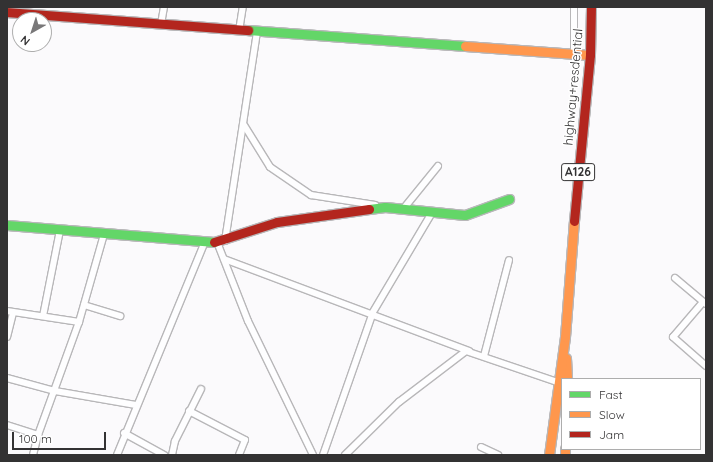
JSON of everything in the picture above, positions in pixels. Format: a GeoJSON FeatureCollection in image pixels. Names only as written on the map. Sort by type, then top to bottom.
{"type":"FeatureCollection","features":[{"type":"Feature","properties":{"kind":"main road","name":"highway+resdential"},"geometry":{"type":"LineString","coordinates":[[565,337],[579,159],[590,55],[592,7]]}},
{"type":"Feature","properties":{"kind":"main road"},"geometry":{"type":"LineString","coordinates":[[7,12],[240,31],[258,31],[590,55]]}},
{"type":"Feature","properties":{"kind":"main road"},"geometry":{"type":"LineString","coordinates":[[7,225],[104,234],[221,242],[277,222],[384,207],[465,215],[509,199]]}},
{"type":"Feature","properties":{"kind":"main road","name":"A126"},"geometry":{"type":"LineString","coordinates":[[565,337],[567,378]]}},
{"type":"Feature","properties":{"kind":"main road","name":"A126"},"geometry":{"type":"LineString","coordinates":[[549,455],[557,382],[565,337]]}},
{"type":"Feature","properties":{"kind":"street"},"geometry":{"type":"LineString","coordinates":[[160,24],[164,7]]}},
{"type":"Feature","properties":{"kind":"street"},"geometry":{"type":"LineString","coordinates":[[240,31],[243,7]]}},
{"type":"Feature","properties":{"kind":"street"},"geometry":{"type":"LineString","coordinates":[[574,7],[574,54]]}},
{"type":"Feature","properties":{"kind":"street"},"geometry":{"type":"LineString","coordinates":[[258,31],[244,125],[221,242],[224,260],[248,321],[313,455]]}},
{"type":"Feature","properties":{"kind":"street"},"geometry":{"type":"LineString","coordinates":[[244,125],[270,167],[311,194],[384,207]]}},
{"type":"Feature","properties":{"kind":"street"},"geometry":{"type":"LineString","coordinates":[[404,208],[438,166]]}},
{"type":"Feature","properties":{"kind":"street"},"geometry":{"type":"LineString","coordinates":[[322,455],[372,315],[433,211]]}},
{"type":"Feature","properties":{"kind":"street"},"geometry":{"type":"LineString","coordinates":[[43,316],[60,230]]}},
{"type":"Feature","properties":{"kind":"street"},"geometry":{"type":"LineString","coordinates":[[33,455],[38,435],[79,322],[104,234]]}},
{"type":"Feature","properties":{"kind":"street"},"geometry":{"type":"LineString","coordinates":[[117,455],[124,433],[205,242]]}},
{"type":"Feature","properties":{"kind":"street"},"geometry":{"type":"LineString","coordinates":[[224,260],[557,382]]}},
{"type":"Feature","properties":{"kind":"street"},"geometry":{"type":"LineString","coordinates":[[484,356],[509,260]]}},
{"type":"Feature","properties":{"kind":"street"},"geometry":{"type":"LineString","coordinates":[[675,278],[704,303],[673,337],[706,366]]}},
{"type":"Feature","properties":{"kind":"street"},"geometry":{"type":"LineString","coordinates":[[84,305],[120,316]]}},
{"type":"Feature","properties":{"kind":"street"},"geometry":{"type":"LineString","coordinates":[[7,337],[10,312],[79,322]]}},
{"type":"Feature","properties":{"kind":"street"},"geometry":{"type":"LineString","coordinates":[[345,455],[409,394],[469,351]]}},
{"type":"Feature","properties":{"kind":"street"},"geometry":{"type":"LineString","coordinates":[[7,378],[55,391],[136,405]]}},
{"type":"Feature","properties":{"kind":"street"},"geometry":{"type":"LineString","coordinates":[[172,455],[175,440],[201,389]]}},
{"type":"Feature","properties":{"kind":"street"},"geometry":{"type":"LineString","coordinates":[[189,411],[245,440],[239,455]]}},
{"type":"Feature","properties":{"kind":"street"},"geometry":{"type":"LineString","coordinates":[[7,425],[38,435]]}},
{"type":"Feature","properties":{"kind":"street"},"geometry":{"type":"LineString","coordinates":[[124,433],[164,455]]}},
{"type":"Feature","properties":{"kind":"street"},"geometry":{"type":"LineString","coordinates":[[481,447],[498,455]]}},
{"type":"Feature","properties":{"kind":"traffic: fast"},"geometry":{"type":"LineString","coordinates":[[248,30],[465,46]]}},
{"type":"Feature","properties":{"kind":"traffic: fast"},"geometry":{"type":"LineString","coordinates":[[369,209],[385,207],[465,215],[509,199]]}},
{"type":"Feature","properties":{"kind":"traffic: fast"},"geometry":{"type":"LineString","coordinates":[[7,225],[214,242]]}},
{"type":"Feature","properties":{"kind":"traffic: slow"},"geometry":{"type":"LineString","coordinates":[[465,46],[590,55]]}},
{"type":"Feature","properties":{"kind":"traffic: slow"},"geometry":{"type":"LineString","coordinates":[[549,455],[565,337],[574,221]]}},
{"type":"Feature","properties":{"kind":"traffic: slow"},"geometry":{"type":"LineString","coordinates":[[566,358],[567,378]]}},
{"type":"Feature","properties":{"kind":"traffic: slow"},"geometry":{"type":"LineString","coordinates":[[565,450],[565,455]]}},
{"type":"Feature","properties":{"kind":"traffic: jam"},"geometry":{"type":"LineString","coordinates":[[574,221],[590,55],[591,7]]}},
{"type":"Feature","properties":{"kind":"traffic: jam"},"geometry":{"type":"LineString","coordinates":[[7,12],[248,30]]}},
{"type":"Feature","properties":{"kind":"traffic: jam"},"geometry":{"type":"LineString","coordinates":[[214,242],[277,222],[369,209]]}}]}
